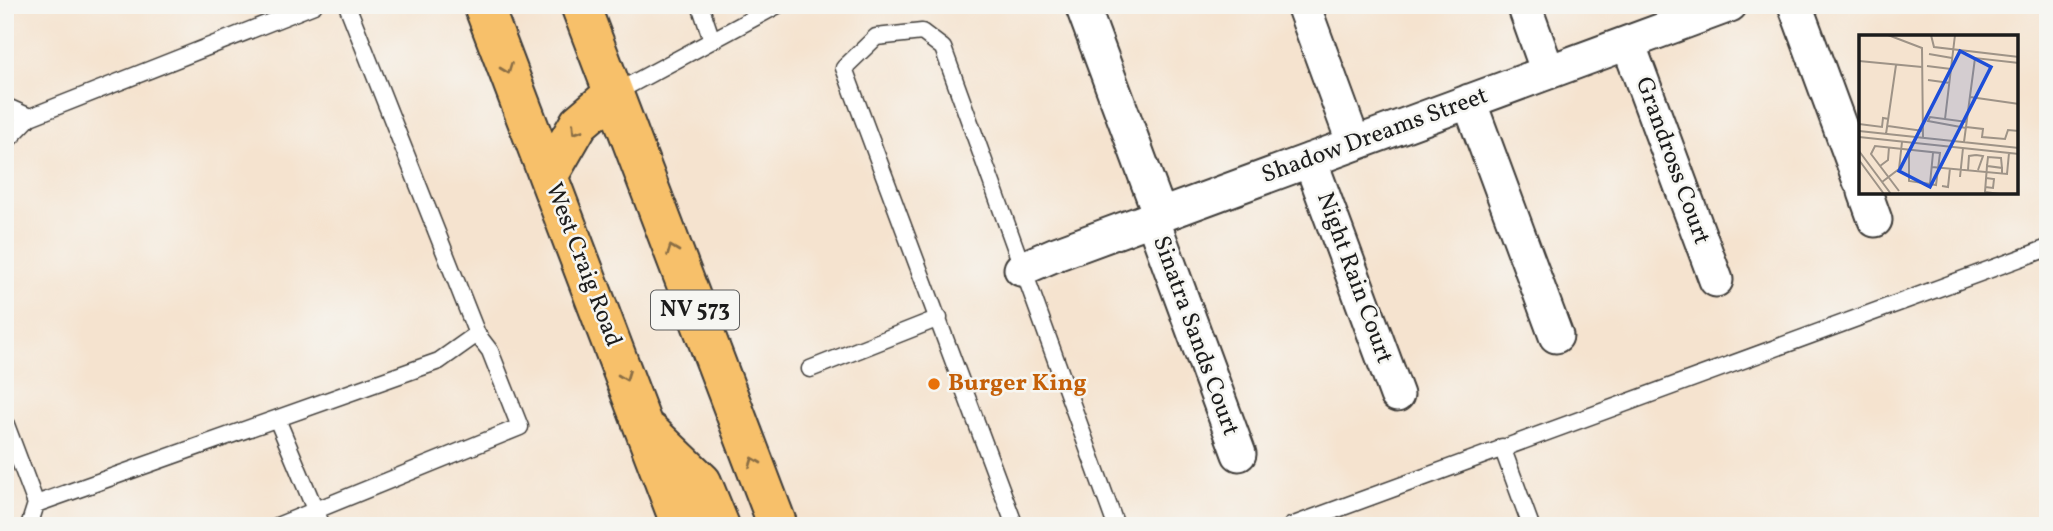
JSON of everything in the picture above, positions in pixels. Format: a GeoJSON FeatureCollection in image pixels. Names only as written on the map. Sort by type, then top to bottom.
{"type":"FeatureCollection","features":[{"type":"Feature","properties":{"kind":"main road","name":"West Craig Road"},"geometry":{"type":"LineString","coordinates":[[482,5],[681,526]]}},
{"type":"Feature","properties":{"kind":"main road"},"geometry":{"type":"LineString","coordinates":[[562,5],[586,22]]}},
{"type":"Feature","properties":{"kind":"main road","name":"NV 573"},"geometry":{"type":"LineString","coordinates":[[586,22],[778,526]]}},
{"type":"Feature","properties":{"kind":"main road"},"geometry":{"type":"LineString","coordinates":[[549,175],[579,123],[613,94]]}},
{"type":"Feature","properties":{"kind":"main road"},"geometry":{"type":"LineString","coordinates":[[644,425],[702,482],[720,526]]}},
{"type":"Feature","properties":{"kind":"street","name":"Sinatra Sands Court"},"geometry":{"type":"LineString","coordinates":[[1082,5],[1239,454]]}},
{"type":"Feature","properties":{"kind":"street"},"geometry":{"type":"LineString","coordinates":[[1303,5],[1354,144]]}},
{"type":"Feature","properties":{"kind":"street"},"geometry":{"type":"LineString","coordinates":[[1524,5],[1548,72]]}},
{"type":"Feature","properties":{"kind":"street","name":"Shadow Dreams Street"},"geometry":{"type":"LineString","coordinates":[[1021,269],[1730,5]]}},
{"type":"Feature","properties":{"kind":"street"},"geometry":{"type":"LineString","coordinates":[[1795,5],[1859,178]]}},
{"type":"Feature","properties":{"kind":"street","name":"Grandross Court"},"geometry":{"type":"LineString","coordinates":[[1629,43],[1716,280]]}},
{"type":"Feature","properties":{"kind":"street"},"geometry":{"type":"LineString","coordinates":[[1469,101],[1556,336]]}},
{"type":"Feature","properties":{"kind":"street","name":"Night Rain Court"},"geometry":{"type":"LineString","coordinates":[[1310,160],[1397,396]]}},
{"type":"Feature","properties":{"kind":"lane"},"geometry":{"type":"LineString","coordinates":[[5,143],[30,117],[314,5]]}},
{"type":"Feature","properties":{"kind":"lane"},"geometry":{"type":"LineString","coordinates":[[277,526],[319,519],[520,427],[490,351],[477,334],[347,5]]}},
{"type":"Feature","properties":{"kind":"lane"},"geometry":{"type":"LineString","coordinates":[[699,5],[712,40]]}},
{"type":"Feature","properties":{"kind":"lane"},"geometry":{"type":"LineString","coordinates":[[613,94],[778,5]]}},
{"type":"Feature","properties":{"kind":"lane"},"geometry":{"type":"LineString","coordinates":[[1015,526],[844,68],[876,37],[922,32],[943,48],[1115,526]]}},
{"type":"Feature","properties":{"kind":"lane"},"geometry":{"type":"LineString","coordinates":[[5,106],[30,117]]}},
{"type":"Feature","properties":{"kind":"lane"},"geometry":{"type":"LineString","coordinates":[[1291,526],[2048,248]]}},
{"type":"Feature","properties":{"kind":"lane"},"geometry":{"type":"LineString","coordinates":[[810,369],[939,318]]}},
{"type":"Feature","properties":{"kind":"lane"},"geometry":{"type":"LineString","coordinates":[[36,504],[439,361],[477,334]]}},
{"type":"Feature","properties":{"kind":"lane"},"geometry":{"type":"LineString","coordinates":[[277,419],[319,519]]}},
{"type":"Feature","properties":{"kind":"lane"},"geometry":{"type":"LineString","coordinates":[[5,422],[36,504],[29,526]]}},
{"type":"Feature","properties":{"kind":"lane"},"geometry":{"type":"LineString","coordinates":[[1502,447],[1531,526]]}},
{"type":"Feature","properties":{"kind":"place","name":"Burger King"},"geometry":{"type":"Point","coordinates":[934,384]}}]}
